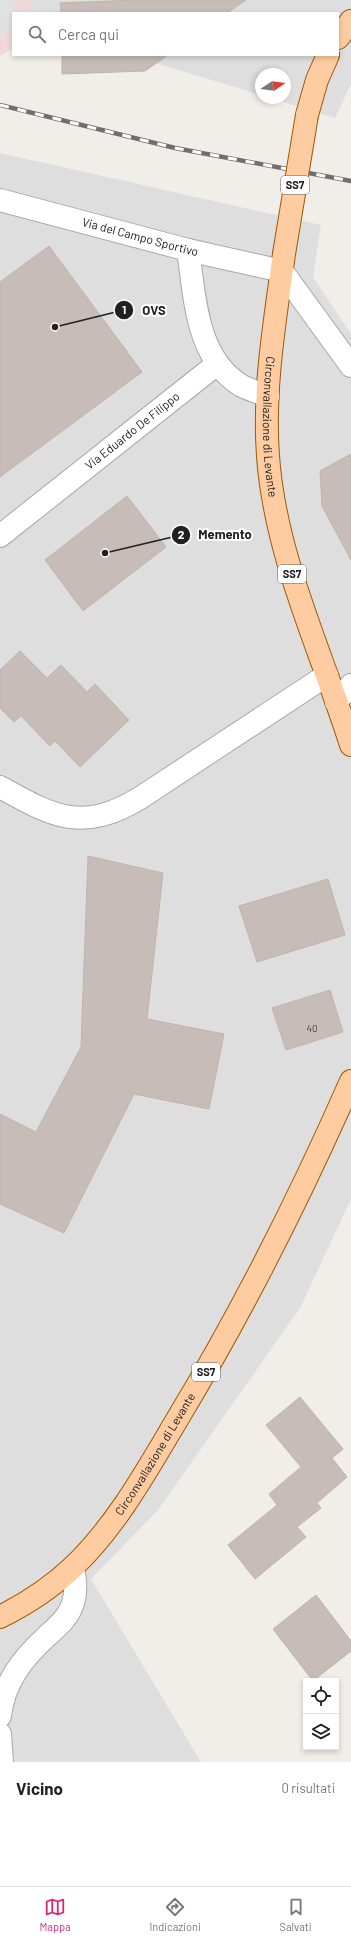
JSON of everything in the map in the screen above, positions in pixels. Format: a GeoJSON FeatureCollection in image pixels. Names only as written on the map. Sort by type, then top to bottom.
{"type":"FeatureCollection","features":[{"type":"Feature","properties":{"kind":"main road"},"geometry":{"type":"LineString","coordinates":[[339,37],[351,21]]}},
{"type":"Feature","properties":{"kind":"main road","name":"Circonvallazione di Levante"},"geometry":{"type":"LineString","coordinates":[[328,56],[317,80],[307,115],[283,263],[273,333],[268,396],[268,455],[281,536],[290,570],[351,745]]}},
{"type":"Feature","properties":{"kind":"main road","name":"Circonvallazione di Levante"},"geometry":{"type":"LineString","coordinates":[[0,1617],[41,1593],[73,1567],[110,1524],[139,1483],[219,1349],[302,1189],[351,1081]]}},
{"type":"Feature","properties":{"kind":"street","name":"Via del Campo Sportivo"},"geometry":{"type":"LineString","coordinates":[[0,200],[188,250],[283,263]]}},
{"type":"Feature","properties":{"kind":"street"},"geometry":{"type":"LineString","coordinates":[[188,250],[200,325],[210,352],[217,364],[227,374],[243,386],[268,396]]}},
{"type":"Feature","properties":{"kind":"street"},"geometry":{"type":"LineString","coordinates":[[283,263],[351,366]]}},
{"type":"Feature","properties":{"kind":"street","name":"Via Eduardo De Filippo"},"geometry":{"type":"LineString","coordinates":[[0,536],[217,364]]}},
{"type":"Feature","properties":{"kind":"street"},"geometry":{"type":"LineString","coordinates":[[0,787],[50,812],[75,818],[88,819],[101,816],[128,805],[140,798],[327,675]]}},
{"type":"Feature","properties":{"kind":"street"},"geometry":{"type":"LineString","coordinates":[[336,702],[351,685]]}},
{"type":"Feature","properties":{"kind":"street"},"geometry":{"type":"LineString","coordinates":[[0,1716],[4,1693],[13,1674],[32,1650],[62,1622],[70,1612],[76,1593],[73,1567]]}},
{"type":"Feature","properties":{"kind":"street"},"geometry":{"type":"LineString","coordinates":[[0,1734],[2,1762]]}},
{"type":"Feature","properties":{"kind":"shaded area"},"geometry":{"type":"Polygon","coordinates":[[[0,0],[28,0],[34,12],[12,12],[12,49],[0,56],[0,0]]]}},
{"type":"Feature","properties":{"kind":"shaded area"},"geometry":{"type":"Polygon","coordinates":[[[0,0],[13,0],[19,12],[12,12],[12,31],[0,37],[0,0]]]}},
{"type":"Feature","properties":{"kind":"shaded area"},"geometry":{"type":"Polygon","coordinates":[[[28,0],[351,0],[351,84],[335,118],[290,104],[291,68],[255,68],[255,93],[132,56],[339,56],[339,12],[34,12],[28,0]]]}},
{"type":"Feature","properties":{"kind":"shaded area"},"geometry":{"type":"Polygon","coordinates":[[[0,153],[321,225],[313,277],[351,334],[351,1199],[300,1308],[158,1510],[91,1579],[201,1762],[0,1762],[0,153]]]}},
{"type":"Feature","properties":{"kind":"building"},"geometry":{"type":"Polygon","coordinates":[[[135,0],[246,0],[228,12],[61,12],[60,3],[135,0]]]}},
{"type":"Feature","properties":{"kind":"building"},"geometry":{"type":"Polygon","coordinates":[[[62,56],[167,56],[145,71],[62,74],[62,56]]]}},
{"type":"Feature","properties":{"kind":"building"},"geometry":{"type":"Polygon","coordinates":[[[49,246],[142,372],[0,477],[0,282],[49,246]]]}},
{"type":"Feature","properties":{"kind":"building"},"geometry":{"type":"Polygon","coordinates":[[[351,454],[351,560],[322,506],[320,471],[351,454]]]}},
{"type":"Feature","properties":{"kind":"building"},"geometry":{"type":"Polygon","coordinates":[[[127,496],[166,547],[83,611],[45,560],[127,496]]]}},
{"type":"Feature","properties":{"kind":"building"},"geometry":{"type":"Polygon","coordinates":[[[20,651],[47,678],[61,665],[87,692],[95,684],[129,720],[80,767],[55,741],[50,746],[21,716],[14,722],[0,708],[0,670],[20,651]]]}},
{"type":"Feature","properties":{"kind":"building"},"geometry":{"type":"Polygon","coordinates":[[[88,856],[163,873],[147,1019],[224,1034],[209,1109],[134,1094],[64,1233],[0,1204],[0,1114],[36,1132],[81,1047],[88,856]]]}},
{"type":"Feature","properties":{"kind":"building"},"geometry":{"type":"Polygon","coordinates":[[[328,879],[345,935],[257,962],[239,906],[328,879]]]}},
{"type":"Feature","properties":{"kind":"building"},"geometry":{"type":"Polygon","coordinates":[[[330,990],[343,1032],[286,1050],[272,1008],[330,990]]]}},
{"type":"Feature","properties":{"kind":"building"},"geometry":{"type":"Polygon","coordinates":[[[300,1397],[343,1449],[332,1458],[347,1477],[317,1503],[321,1508],[297,1527],[306,1537],[255,1579],[228,1545],[277,1505],[269,1494],[301,1467],[266,1425],[300,1397]]]}},
{"type":"Feature","properties":{"kind":"building"},"geometry":{"type":"Polygon","coordinates":[[[316,1595],[351,1641],[351,1651],[317,1678],[311,1678],[273,1629],[316,1595]]]}},
{"type":"Feature","properties":{"kind":"railway"},"geometry":{"type":"LineString","coordinates":[[0,105],[175,148],[351,181]]}},
{"type":"Feature","properties":{"kind":"place","name":"OVS"},"geometry":{"type":"Point","coordinates":[55,327]}},
{"type":"Feature","properties":{"kind":"place","name":"Memento"},"geometry":{"type":"Point","coordinates":[105,553]}}]}
